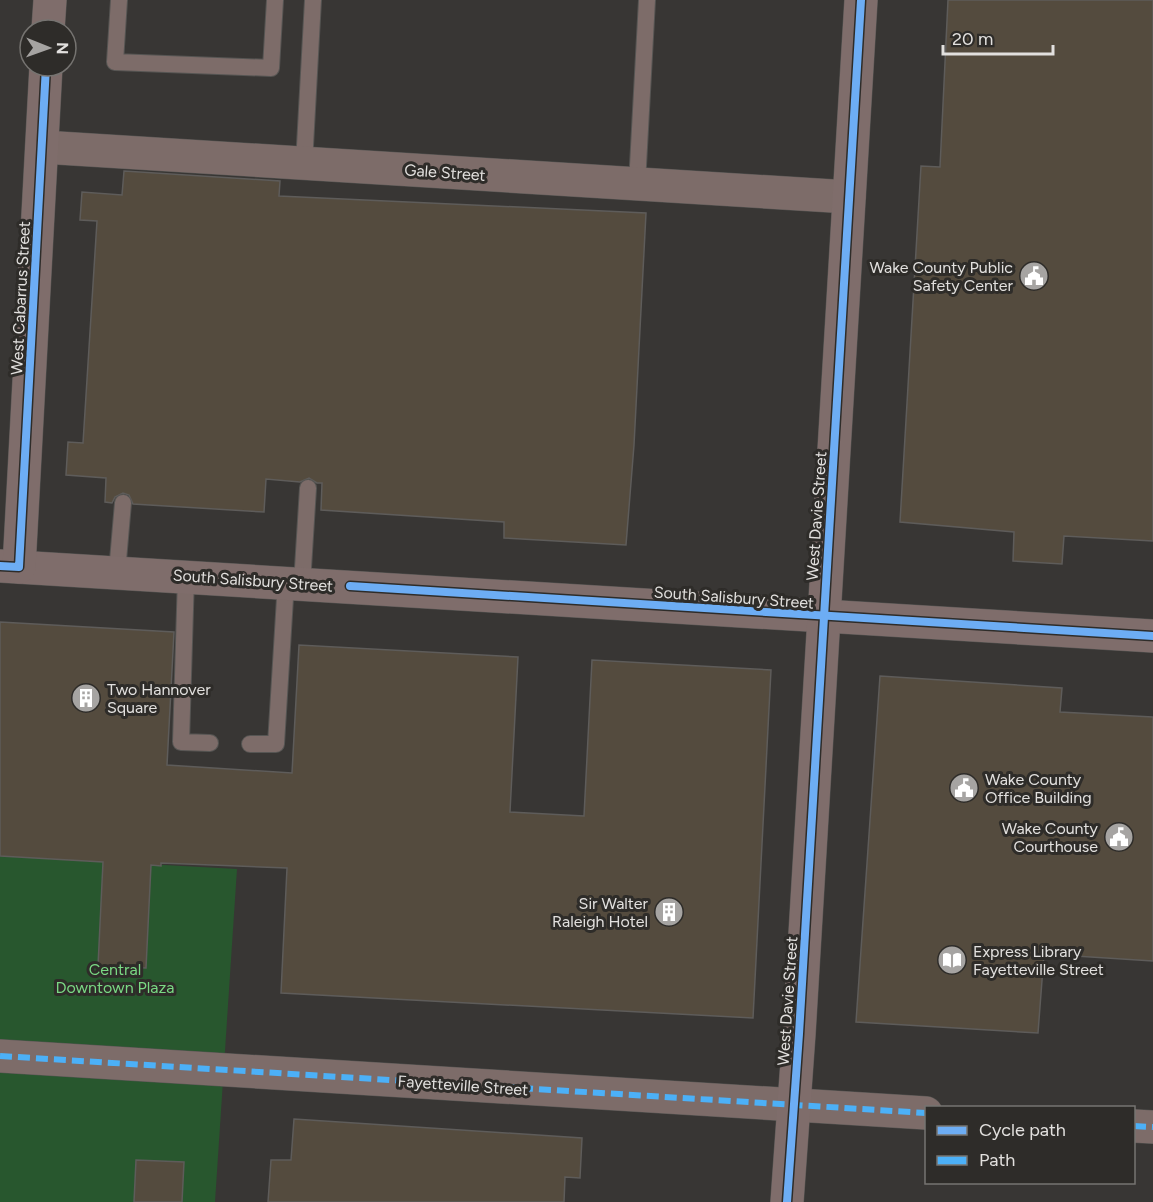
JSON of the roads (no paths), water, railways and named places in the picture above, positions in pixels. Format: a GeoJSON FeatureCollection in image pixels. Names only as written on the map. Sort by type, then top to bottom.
{"type":"FeatureCollection","features":[{"type":"Feature","properties":{"kind":"street"},"geometry":{"type":"LineString","coordinates":[[49,18],[50,0]]}},
{"type":"Feature","properties":{"kind":"street","name":"West Davie Street"},"geometry":{"type":"LineString","coordinates":[[787,1202],[800,1022],[861,0]]}},
{"type":"Feature","properties":{"kind":"street","name":"West Cabarrus Street"},"geometry":{"type":"LineString","coordinates":[[10,566],[45,78]]}},
{"type":"Feature","properties":{"kind":"street","name":"Gale Street"},"geometry":{"type":"LineString","coordinates":[[42,147],[142,161],[304,164],[849,197]]}},
{"type":"Feature","properties":{"kind":"street","name":"South Salisbury Street"},"geometry":{"type":"LineString","coordinates":[[10,566],[1153,636]]}},
{"type":"Feature","properties":{"kind":"street","name":"Fayetteville Street"},"geometry":{"type":"LineString","coordinates":[[0,1056],[925,1113]]}},
{"type":"Feature","properties":{"kind":"street"},"geometry":{"type":"LineString","coordinates":[[1135,1126],[1153,1127]]}},
{"type":"Feature","properties":{"kind":"lane"},"geometry":{"type":"LineString","coordinates":[[119,0],[115,62],[271,68],[275,0]]}},
{"type":"Feature","properties":{"kind":"lane"},"geometry":{"type":"LineString","coordinates":[[304,164],[313,0]]}},
{"type":"Feature","properties":{"kind":"lane"},"geometry":{"type":"LineString","coordinates":[[637,184],[647,0]]}},
{"type":"Feature","properties":{"kind":"lane"},"geometry":{"type":"LineString","coordinates":[[250,744],[276,744],[294,583],[308,488]]}},
{"type":"Feature","properties":{"kind":"lane"},"geometry":{"type":"LineString","coordinates":[[117,572],[123,503]]}},
{"type":"Feature","properties":{"kind":"lane"},"geometry":{"type":"LineString","coordinates":[[186,576],[181,742],[210,743]]}},
{"type":"Feature","properties":{"kind":"place","name":"Wake County Public Safety Center"},"geometry":{"type":"Point","coordinates":[1034,276]}},
{"type":"Feature","properties":{"kind":"place","name":"Two Hannover Square"},"geometry":{"type":"Point","coordinates":[86,698]}},
{"type":"Feature","properties":{"kind":"place","name":"Wake County Office Building"},"geometry":{"type":"Point","coordinates":[964,788]}},
{"type":"Feature","properties":{"kind":"place","name":"Wake County Courthouse"},"geometry":{"type":"Point","coordinates":[1119,837]}},
{"type":"Feature","properties":{"kind":"place","name":"Sir Walter Raleigh Hotel"},"geometry":{"type":"Point","coordinates":[669,912]}},
{"type":"Feature","properties":{"kind":"place","name":"Express Library Fayetteville Street"},"geometry":{"type":"Point","coordinates":[952,960]}},
{"type":"Feature","properties":{"kind":"park label","name":"Central Downtown Plaza"},"geometry":{"type":"Point","coordinates":[115,978]}}]}
